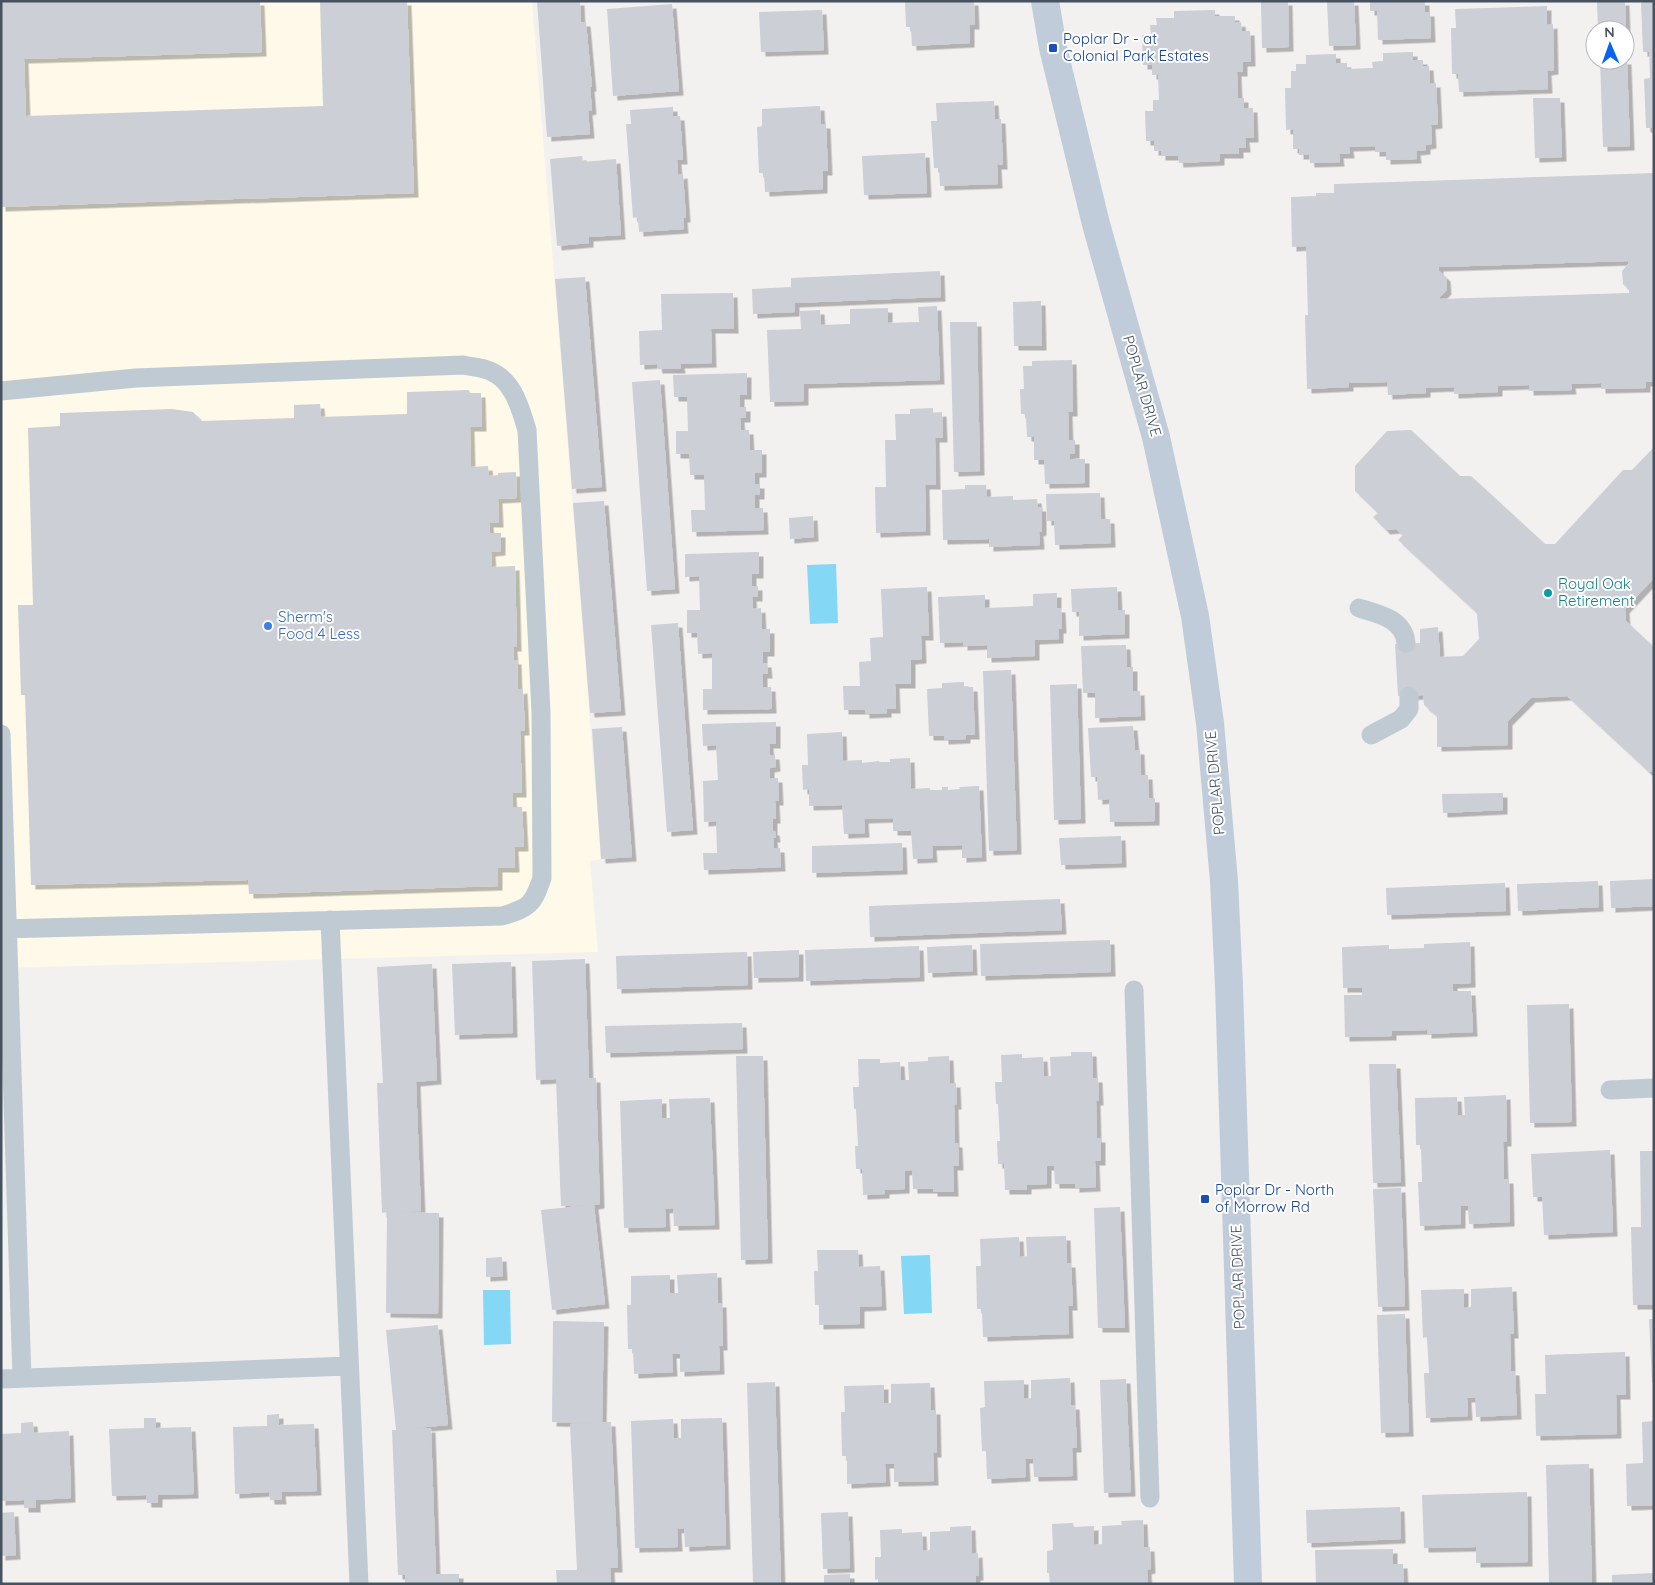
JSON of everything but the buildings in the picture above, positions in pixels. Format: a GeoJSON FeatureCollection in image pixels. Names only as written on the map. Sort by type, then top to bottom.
{"type":"FeatureCollection","features":[{"type":"Feature","properties":{"kind":"main road","name":"POPLAR DRIVE"},"geometry":{"type":"LineString","coordinates":[[1045,1],[1053,48],[1096,224],[1156,437],[1195,616],[1210,723],[1224,881],[1248,1584]]}},
{"type":"Feature","properties":{"kind":"lane"},"geometry":{"type":"LineString","coordinates":[[1,391],[136,378],[463,365],[491,371],[507,382],[518,401],[527,430],[541,712],[542,878],[536,896],[522,910],[502,916],[4,929]]}},
{"type":"Feature","properties":{"kind":"lane"},"geometry":{"type":"LineString","coordinates":[[1359,608],[1386,616],[1401,627],[1406,637],[1406,643]]}},
{"type":"Feature","properties":{"kind":"lane"},"geometry":{"type":"LineString","coordinates":[[1371,735],[1401,719],[1409,709],[1409,696]]}},
{"type":"Feature","properties":{"kind":"lane"},"geometry":{"type":"LineString","coordinates":[[1,734],[4,929],[22,1378]]}},
{"type":"Feature","properties":{"kind":"lane"},"geometry":{"type":"LineString","coordinates":[[330,920],[358,1584]]}},
{"type":"Feature","properties":{"kind":"lane"},"geometry":{"type":"LineString","coordinates":[[1134,990],[1150,1498]]}},
{"type":"Feature","properties":{"kind":"lane"},"geometry":{"type":"LineString","coordinates":[[1610,1090],[1654,1088]]}},
{"type":"Feature","properties":{"kind":"lane"},"geometry":{"type":"LineString","coordinates":[[1,1379],[349,1366]]}},
{"type":"Feature","properties":{"kind":"shaded area"},"geometry":{"type":"Polygon","coordinates":[[[1,1],[532,1],[601,859],[590,861],[598,952],[1,968],[1,1]]]}},
{"type":"Feature","properties":{"kind":"water"},"geometry":{"type":"Polygon","coordinates":[[[836,564],[838,623],[810,624],[807,565],[836,564]]]}},
{"type":"Feature","properties":{"kind":"water"},"geometry":{"type":"Polygon","coordinates":[[[930,1255],[932,1313],[904,1314],[901,1256],[930,1255]]]}},
{"type":"Feature","properties":{"kind":"water"},"geometry":{"type":"Polygon","coordinates":[[[483,1290],[510,1290],[511,1344],[484,1345],[483,1290]]]}},
{"type":"Feature","properties":{"kind":"place","name":"Poplar Dr - at Colonial Park Estates"},"geometry":{"type":"Point","coordinates":[1053,48]}},
{"type":"Feature","properties":{"kind":"place","name":"Royal Oak Retirement"},"geometry":{"type":"Point","coordinates":[1548,593]}},
{"type":"Feature","properties":{"kind":"place","name":"Sherm's Food 4 Less"},"geometry":{"type":"Point","coordinates":[268,626]}},
{"type":"Feature","properties":{"kind":"place","name":"Poplar Dr - North of Morrow Rd"},"geometry":{"type":"Point","coordinates":[1205,1199]}}]}
